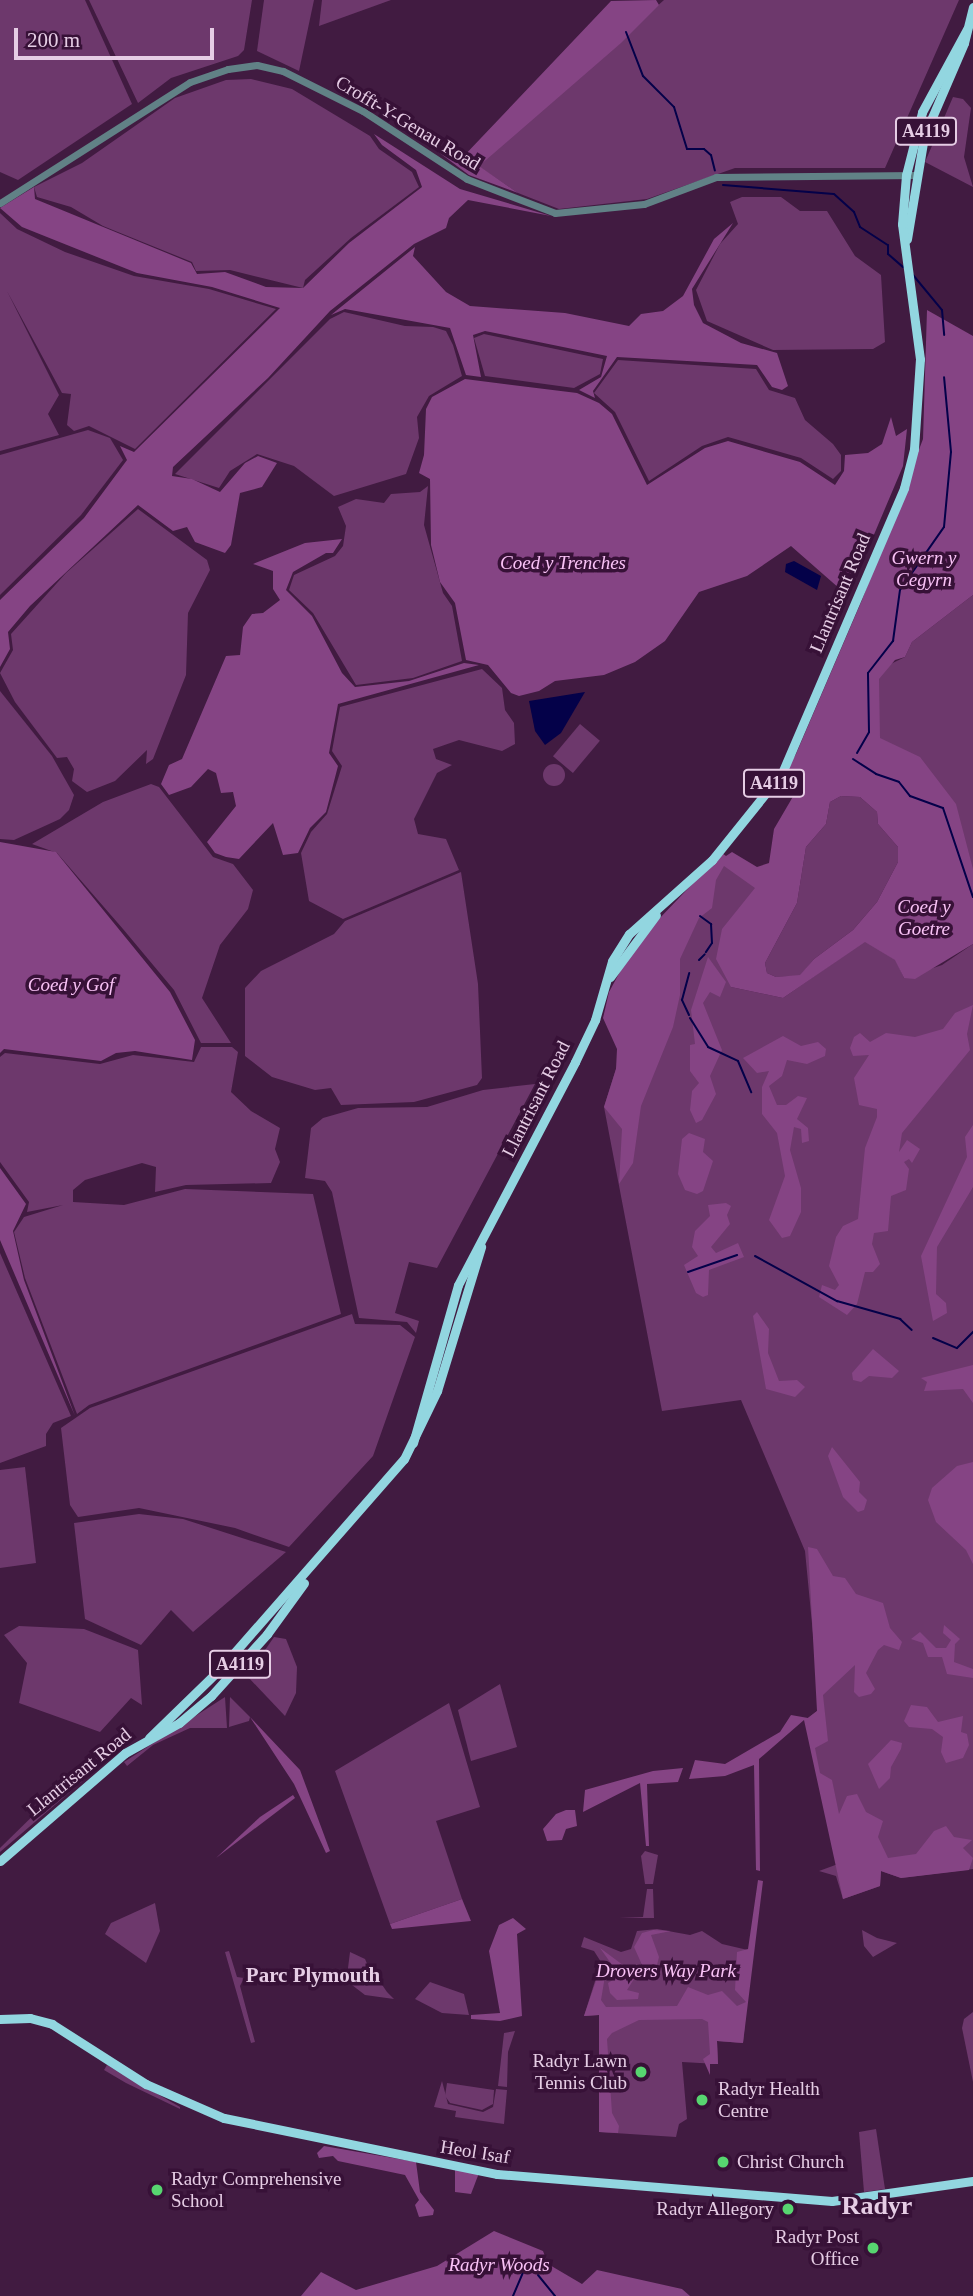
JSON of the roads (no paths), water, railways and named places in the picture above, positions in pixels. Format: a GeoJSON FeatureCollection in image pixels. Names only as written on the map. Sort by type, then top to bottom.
{"type":"FeatureCollection","features":[{"type":"Feature","properties":{"kind":"main road","name":"Llantrisant Road"},"geometry":{"type":"LineString","coordinates":[[0,1861],[76,1792],[149,1738],[220,1669],[388,1482],[413,1443],[447,1363],[485,1232],[575,1062],[608,978],[629,934],[712,860],[782,772],[904,488],[914,449],[920,359],[907,239],[902,224],[922,112],[967,29],[973,7]]}},
{"type":"Feature","properties":{"kind":"main road","name":"Heol Isaf"},"geometry":{"type":"LineString","coordinates":[[0,2019],[30,2018],[52,2024],[146,2084],[217,2116],[491,2172],[832,2201],[973,2181]]}},
{"type":"Feature","properties":{"kind":"street","name":"Crofft-Y-Genau Road"},"geometry":{"type":"LineString","coordinates":[[1,202],[180,88],[216,72],[250,65],[283,71],[363,111],[467,179],[555,213],[644,204],[716,177],[911,175]]}},
{"type":"Feature","properties":{"kind":"waterway"},"geometry":{"type":"LineString","coordinates":[[626,32],[643,76],[674,107],[687,149],[704,149],[711,155],[715,171]]}},
{"type":"Feature","properties":{"kind":"waterway"},"geometry":{"type":"LineString","coordinates":[[723,185],[834,194],[854,212],[860,227],[888,245],[888,254],[903,267]]}},
{"type":"Feature","properties":{"kind":"waterway"},"geometry":{"type":"LineString","coordinates":[[913,275],[942,310],[944,335]]}},
{"type":"Feature","properties":{"kind":"waterway"},"geometry":{"type":"LineString","coordinates":[[857,753],[869,732],[868,673],[893,641],[900,590],[944,527],[951,452],[944,377]]}},
{"type":"Feature","properties":{"kind":"waterway"},"geometry":{"type":"LineString","coordinates":[[853,759],[876,774],[899,782],[910,796],[943,808],[973,897]]}},
{"type":"Feature","properties":{"kind":"waterway"},"geometry":{"type":"LineString","coordinates":[[700,916],[711,924],[712,943],[706,952]]}},
{"type":"Feature","properties":{"kind":"waterway"},"geometry":{"type":"LineString","coordinates":[[699,960],[705,954]]}},
{"type":"Feature","properties":{"kind":"waterway"},"geometry":{"type":"LineString","coordinates":[[689,973],[682,1000],[689,1015]]}},
{"type":"Feature","properties":{"kind":"waterway"},"geometry":{"type":"LineString","coordinates":[[690,1018],[708,1047],[738,1061],[751,1092]]}},
{"type":"Feature","properties":{"kind":"waterway"},"geometry":{"type":"LineString","coordinates":[[688,1272],[737,1255]]}},
{"type":"Feature","properties":{"kind":"waterway"},"geometry":{"type":"LineString","coordinates":[[755,1256],[837,1301],[900,1319],[912,1330]]}},
{"type":"Feature","properties":{"kind":"waterway"},"geometry":{"type":"LineString","coordinates":[[933,1338],[957,1348],[973,1332]]}},
{"type":"Feature","properties":{"kind":"waterway"},"geometry":{"type":"LineString","coordinates":[[513,2296],[523,2272]]}},
{"type":"Feature","properties":{"kind":"waterway"},"geometry":{"type":"LineString","coordinates":[[538,2275],[555,2296]]}},
{"type":"Feature","properties":{"kind":"place","name":"Radyr Lawn Tennis Club"},"geometry":{"type":"Point","coordinates":[641,2072]}},
{"type":"Feature","properties":{"kind":"place","name":"Radyr Health Centre"},"geometry":{"type":"Point","coordinates":[702,2100]}},
{"type":"Feature","properties":{"kind":"place","name":"Christ Church"},"geometry":{"type":"Point","coordinates":[723,2162]}},
{"type":"Feature","properties":{"kind":"place","name":"Radyr Comprehensive School"},"geometry":{"type":"Point","coordinates":[157,2190]}},
{"type":"Feature","properties":{"kind":"place","name":"Radyr Allegory"},"geometry":{"type":"Point","coordinates":[788,2209]}},
{"type":"Feature","properties":{"kind":"place","name":"Radyr Post Office"},"geometry":{"type":"Point","coordinates":[873,2248]}},
{"type":"Feature","properties":{"kind":"district","name":"Parc Plymouth"},"geometry":{"type":"Point","coordinates":[313,1975]}},
{"type":"Feature","properties":{"kind":"district","name":"Radyr"},"geometry":{"type":"Point","coordinates":[877,2206]}},
{"type":"Feature","properties":{"kind":"park label","name":"Coed y Trenches"},"geometry":{"type":"Point","coordinates":[563,563]}},
{"type":"Feature","properties":{"kind":"park label","name":"Gwern y Cegyrn"},"geometry":{"type":"Point","coordinates":[924,569]}},
{"type":"Feature","properties":{"kind":"park label","name":"Coed y Goetre"},"geometry":{"type":"Point","coordinates":[924,918]}},
{"type":"Feature","properties":{"kind":"park label","name":"Coed y Gof"},"geometry":{"type":"Point","coordinates":[71,985]}},
{"type":"Feature","properties":{"kind":"park label","name":"Drovers Way Park"},"geometry":{"type":"Point","coordinates":[666,1971]}},
{"type":"Feature","properties":{"kind":"park label","name":"Radyr Woods"},"geometry":{"type":"Point","coordinates":[499,2265]}}]}
